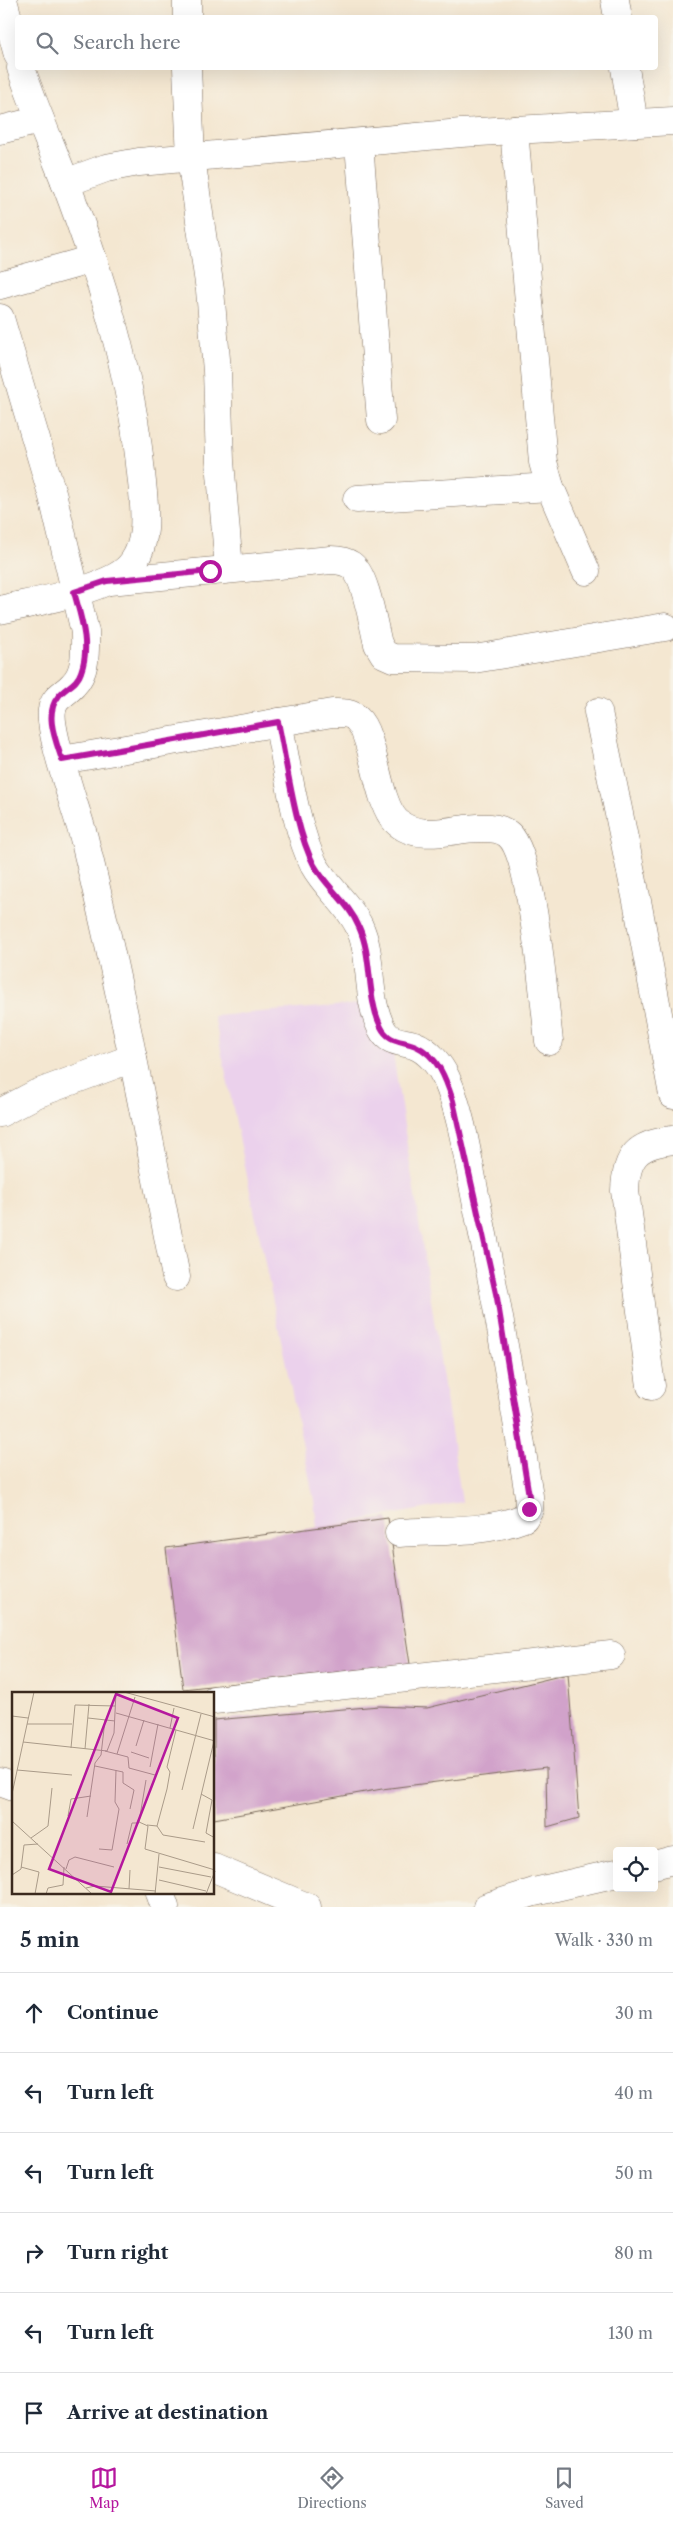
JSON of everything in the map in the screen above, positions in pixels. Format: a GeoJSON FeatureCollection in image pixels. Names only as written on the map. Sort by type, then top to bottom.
{"type":"FeatureCollection","features":[{"type":"Feature","properties":{"kind":"street"},"geometry":{"type":"LineString","coordinates":[[3,0],[15,44]]}},
{"type":"Feature","properties":{"kind":"street"},"geometry":{"type":"LineString","coordinates":[[187,0],[187,15]]}},
{"type":"Feature","properties":{"kind":"street"},"geometry":{"type":"LineString","coordinates":[[615,0],[618,15]]}},
{"type":"Feature","properties":{"kind":"street"},"geometry":{"type":"LineString","coordinates":[[0,610],[74,592],[107,581],[126,570],[139,553],[144,533],[144,502],[136,423],[115,325],[93,259],[22,70]]}},
{"type":"Feature","properties":{"kind":"street"},"geometry":{"type":"LineString","coordinates":[[188,70],[191,158],[210,290],[217,371],[220,461],[229,570]]}},
{"type":"Feature","properties":{"kind":"street"},"geometry":{"type":"LineString","coordinates":[[625,70],[634,123]]}},
{"type":"Feature","properties":{"kind":"street"},"geometry":{"type":"LineString","coordinates":[[0,130],[40,120]]}},
{"type":"Feature","properties":{"kind":"street"},"geometry":{"type":"LineString","coordinates":[[65,183],[106,168],[130,163],[514,130],[673,121]]}},
{"type":"Feature","properties":{"kind":"street"},"geometry":{"type":"LineString","coordinates":[[514,130],[540,438],[550,487],[586,571]]}},
{"type":"Feature","properties":{"kind":"street"},"geometry":{"type":"LineString","coordinates":[[359,144],[381,420]]}},
{"type":"Feature","properties":{"kind":"street"},"geometry":{"type":"LineString","coordinates":[[0,285],[93,259]]}},
{"type":"Feature","properties":{"kind":"street"},"geometry":{"type":"LineString","coordinates":[[0,318],[53,497],[85,632],[86,654],[81,673],[72,686],[58,696],[52,710],[53,731],[84,837],[133,1058],[176,1277]]}},
{"type":"Feature","properties":{"kind":"street"},"geometry":{"type":"LineString","coordinates":[[357,499],[550,487]]}},
{"type":"Feature","properties":{"kind":"street"},"geometry":{"type":"LineString","coordinates":[[107,581],[332,560],[343,561],[352,565],[359,576],[378,644],[384,654],[393,658],[474,659],[665,627]]}},
{"type":"Feature","properties":{"kind":"street"},"geometry":{"type":"LineString","coordinates":[[598,712],[638,906],[673,1095]]}},
{"type":"Feature","properties":{"kind":"street"},"geometry":{"type":"LineString","coordinates":[[62,760],[332,713],[345,713],[357,719],[364,731],[387,803],[396,820],[411,831],[435,833],[474,828],[496,828],[508,833],[518,846],[524,865],[533,916],[549,1041]]}},
{"type":"Feature","properties":{"kind":"street"},"geometry":{"type":"LineString","coordinates":[[278,722],[304,842],[315,866],[359,926],[365,946],[376,1015],[381,1027],[386,1035],[394,1041],[414,1045],[422,1049],[437,1064],[446,1079],[469,1166],[497,1298],[529,1496],[529,1509],[524,1518],[514,1522],[486,1527],[400,1533]]}},
{"type":"Feature","properties":{"kind":"street"},"geometry":{"type":"LineString","coordinates":[[0,1113],[36,1094],[133,1058]]}},
{"type":"Feature","properties":{"kind":"street"},"geometry":{"type":"LineString","coordinates":[[650,1386],[624,1191],[626,1172],[631,1158],[642,1148],[673,1140]]}},
{"type":"Feature","properties":{"kind":"street"},"geometry":{"type":"LineString","coordinates":[[215,1700],[611,1654]]}},
{"type":"Feature","properties":{"kind":"street"},"geometry":{"type":"LineString","coordinates":[[0,1782],[12,1786]]}},
{"type":"Feature","properties":{"kind":"street"},"geometry":{"type":"LineString","coordinates":[[658,1864],[673,1860]]}},
{"type":"Feature","properties":{"kind":"street"},"geometry":{"type":"LineString","coordinates":[[215,1868],[307,1907]]}},
{"type":"Feature","properties":{"kind":"street"},"geometry":{"type":"LineString","coordinates":[[488,1907],[534,1892],[613,1874]]}},
{"type":"Feature","properties":{"kind":"street"},"geometry":{"type":"LineString","coordinates":[[160,1894],[165,1907]]}},
{"type":"Feature","properties":{"kind":"shaded area"},"geometry":{"type":"Polygon","coordinates":[[[385,1002],[462,1502],[317,1528],[314,1500],[214,1016],[385,1002]]]}},
{"type":"Feature","properties":{"kind":"building"},"geometry":{"type":"Polygon","coordinates":[[[388,1518],[410,1664],[183,1689],[166,1548],[388,1518]]]}},
{"type":"Feature","properties":{"kind":"building"},"geometry":{"type":"Polygon","coordinates":[[[568,1674],[579,1818],[547,1827],[546,1768],[382,1789],[215,1819],[215,1720],[379,1706],[427,1708],[568,1674]]]}},
{"type":"Feature","properties":{"kind":"route"},"geometry":{"type":"LineString","coordinates":[[210,571],[107,581],[74,592],[85,632],[86,654],[81,673],[72,686],[58,696],[52,710],[53,731],[62,760],[278,722],[304,842],[315,866],[359,926],[365,946],[376,1015],[381,1027],[386,1035],[394,1041],[414,1045],[422,1049],[441,1069],[446,1079],[469,1166],[497,1298],[529,1496],[529,1509]]}}]}
